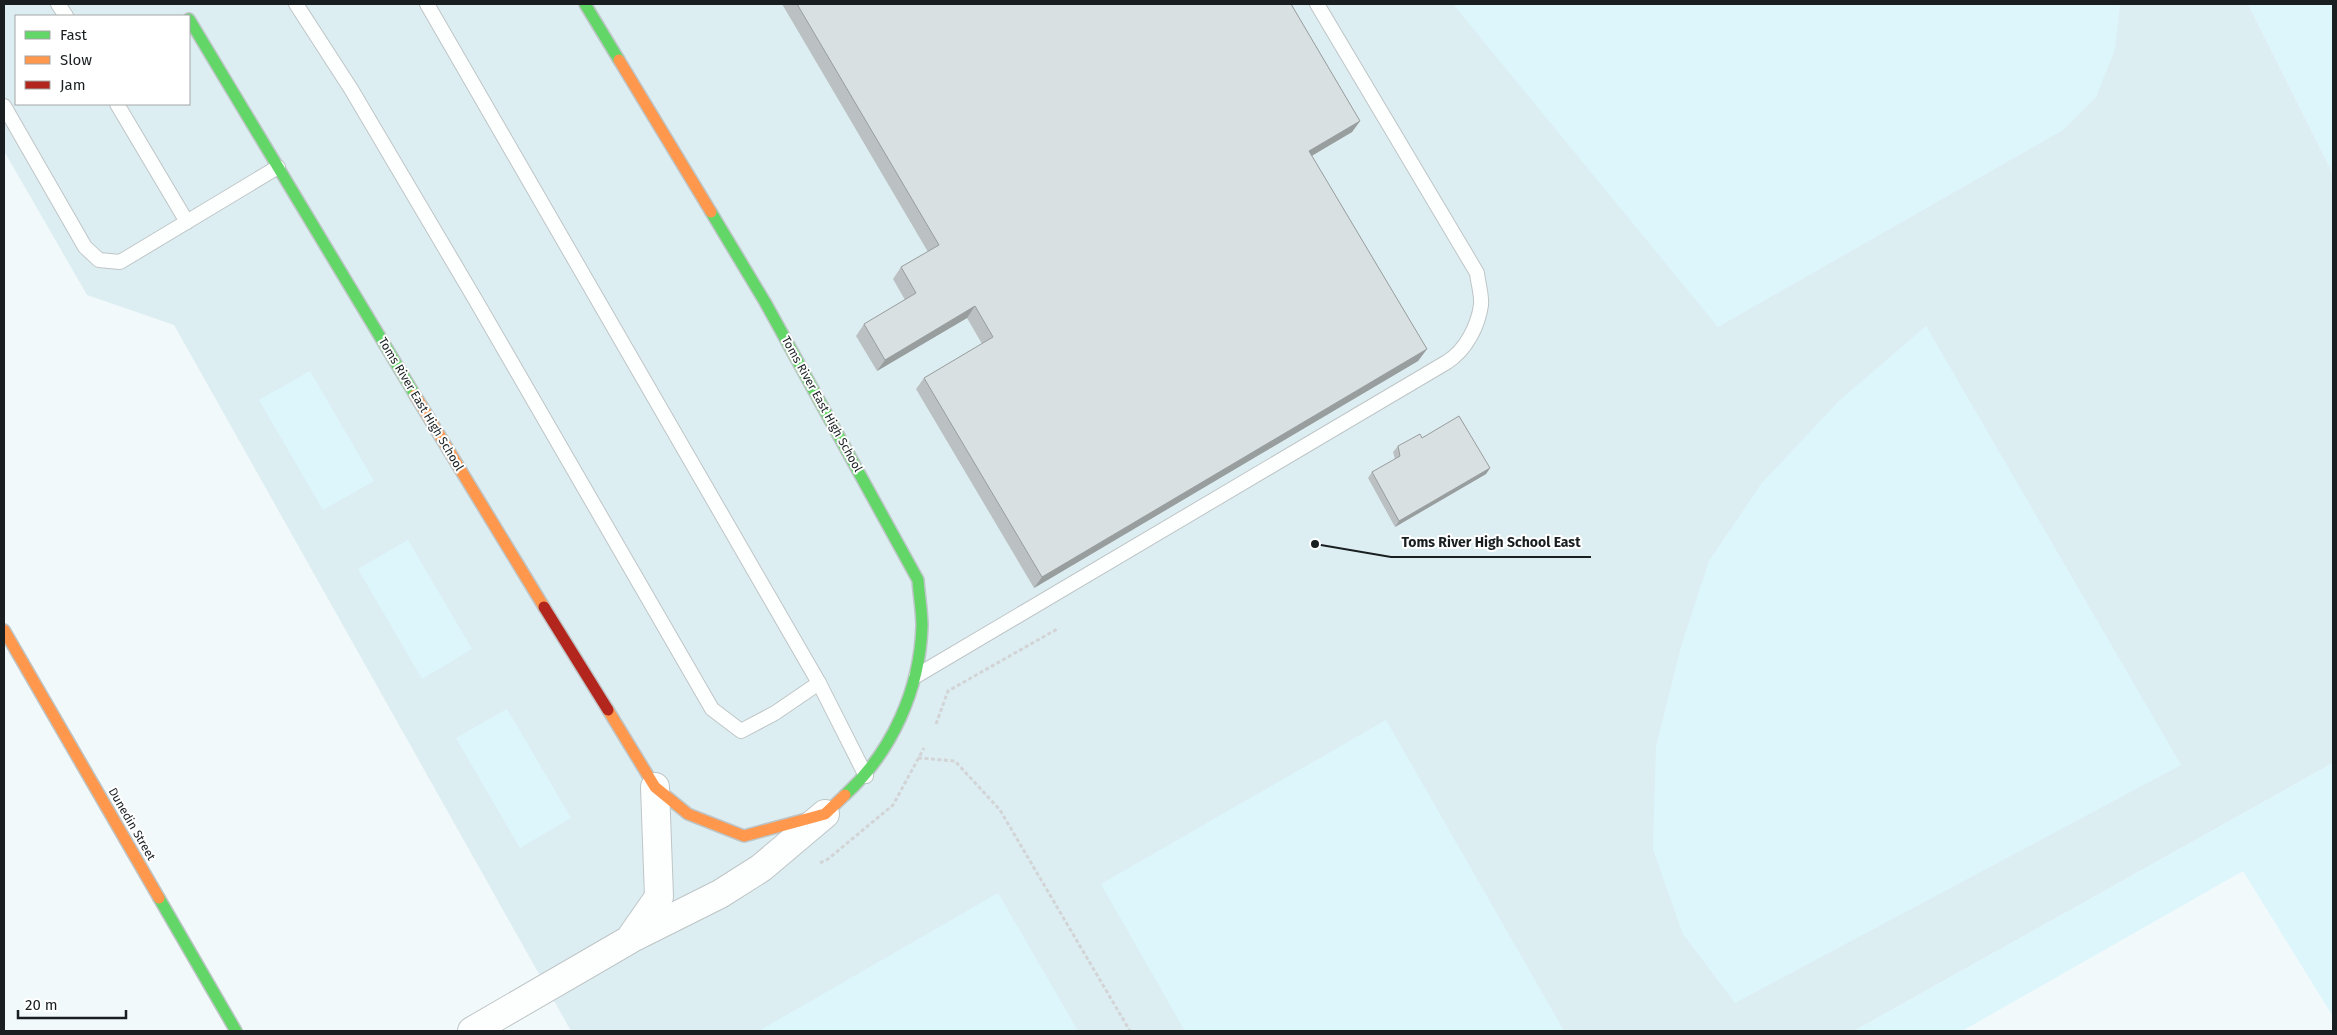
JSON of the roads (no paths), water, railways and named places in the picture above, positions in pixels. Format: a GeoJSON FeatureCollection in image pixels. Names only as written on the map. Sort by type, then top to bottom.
{"type":"FeatureCollection","features":[{"type":"Feature","properties":{"kind":"street","name":"Toms River East High School"},"geometry":{"type":"LineString","coordinates":[[179,4],[186,15]]}},
{"type":"Feature","properties":{"kind":"street","name":"Toms River East High School"},"geometry":{"type":"LineString","coordinates":[[472,1031],[629,940],[720,894],[761,868],[825,814],[866,776],[899,722],[916,676],[922,625],[918,580],[765,302],[585,4]]}},
{"type":"Feature","properties":{"kind":"street","name":"Toms River East High School"},"geometry":{"type":"LineString","coordinates":[[190,21],[655,787],[688,814],[744,836],[825,814]]}},
{"type":"Feature","properties":{"kind":"street","name":"Dunedin Street"},"geometry":{"type":"LineString","coordinates":[[4,630],[236,1031]]}},
{"type":"Feature","properties":{"kind":"street","name":"Toms River East High School"},"geometry":{"type":"LineString","coordinates":[[629,940],[659,897],[655,787]]}},
{"type":"Feature","properties":{"kind":"lane"},"geometry":{"type":"LineString","coordinates":[[58,4],[65,15]]}},
{"type":"Feature","properties":{"kind":"lane"},"geometry":{"type":"LineString","coordinates":[[296,4],[351,89],[465,282],[712,709],[741,731],[775,713],[819,683]]}},
{"type":"Feature","properties":{"kind":"lane"},"geometry":{"type":"LineString","coordinates":[[426,4],[819,683],[866,776]]}},
{"type":"Feature","properties":{"kind":"lane"},"geometry":{"type":"LineString","coordinates":[[916,676],[1448,362],[1454,358],[1472,335],[1481,304],[1477,273],[1317,4]]}},
{"type":"Feature","properties":{"kind":"lane"},"geometry":{"type":"LineString","coordinates":[[119,105],[187,222]]}},
{"type":"Feature","properties":{"kind":"lane"},"geometry":{"type":"LineString","coordinates":[[4,106],[85,248],[99,260],[120,262],[278,167]]}},
{"type":"Feature","properties":{"kind":"place","name":"Toms River High School East"},"geometry":{"type":"Point","coordinates":[1315,544]}}]}
